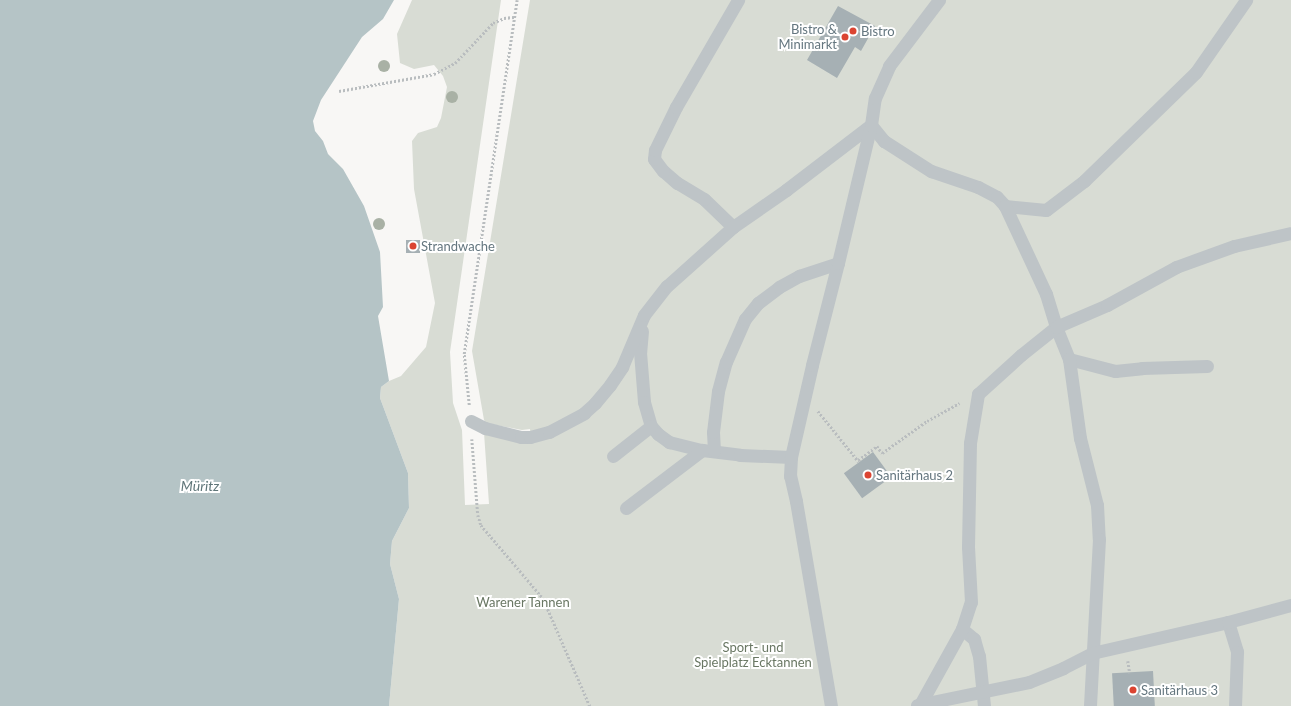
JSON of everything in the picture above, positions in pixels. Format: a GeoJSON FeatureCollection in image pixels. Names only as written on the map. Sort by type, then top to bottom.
{"type":"FeatureCollection","features":[{"type":"Feature","properties":{"kind":"street"},"geometry":{"type":"LineString","coordinates":[[733,227],[704,198],[677,183],[663,171],[654,159],[655,150],[676,107],[738,0]]}},
{"type":"Feature","properties":{"kind":"street"},"geometry":{"type":"LineString","coordinates":[[831,706],[796,501],[790,476],[791,457],[804,396],[871,125],[875,98],[889,66],[939,0]]}},
{"type":"Feature","properties":{"kind":"street"},"geometry":{"type":"LineString","coordinates":[[1005,206],[1046,210],[1084,181],[1196,72],[1246,0]]}},
{"type":"Feature","properties":{"kind":"street"},"geometry":{"type":"LineString","coordinates":[[471,420],[485,428],[521,437],[549,432],[570,422],[595,403],[610,385],[622,367],[644,315],[667,286],[733,227],[786,190],[871,125]]}},
{"type":"Feature","properties":{"kind":"street"},"geometry":{"type":"LineString","coordinates":[[871,125],[884,141],[931,171],[997,197],[1005,206],[1046,294],[1056,327],[1069,359],[1080,438],[1097,505],[1099,539],[1090,706]]}},
{"type":"Feature","properties":{"kind":"street"},"geometry":{"type":"LineString","coordinates":[[917,705],[962,629],[971,602],[968,547],[970,443],[978,394],[1021,355],[1056,327],[1107,304],[1176,267],[1234,246],[1291,233]]}},
{"type":"Feature","properties":{"kind":"street"},"geometry":{"type":"LineString","coordinates":[[626,508],[708,450],[713,432],[718,391],[726,362],[745,319],[758,303],[779,287],[799,276],[838,263]]}},
{"type":"Feature","properties":{"kind":"street"},"geometry":{"type":"LineString","coordinates":[[644,315],[640,352],[644,402],[651,426],[669,442],[740,455],[791,457]]}},
{"type":"Feature","properties":{"kind":"street"},"geometry":{"type":"LineString","coordinates":[[1069,359],[1116,371],[1142,368],[1207,366]]}},
{"type":"Feature","properties":{"kind":"street"},"geometry":{"type":"LineString","coordinates":[[613,456],[651,426]]}},
{"type":"Feature","properties":{"kind":"street"},"geometry":{"type":"LineString","coordinates":[[917,705],[1029,682],[1063,668],[1092,653],[1228,622],[1291,605]]}},
{"type":"Feature","properties":{"kind":"street"},"geometry":{"type":"LineString","coordinates":[[1228,622],[1237,652],[1235,706]]}},
{"type":"Feature","properties":{"kind":"street"},"geometry":{"type":"LineString","coordinates":[[962,629],[974,639],[979,656],[984,706]]}},
{"type":"Feature","properties":{"kind":"path"},"geometry":{"type":"LineString","coordinates":[[516,0],[464,354],[471,420],[478,516],[481,525],[543,598],[590,706]]}},
{"type":"Feature","properties":{"kind":"path"},"geometry":{"type":"LineString","coordinates":[[339,91],[434,74],[456,63],[493,23],[504,18],[514,17]]}},
{"type":"Feature","properties":{"kind":"path"},"geometry":{"type":"LineString","coordinates":[[804,396],[859,461],[877,446],[882,453],[927,421],[978,394]]}},
{"type":"Feature","properties":{"kind":"green space"},"geometry":{"type":"Polygon","coordinates":[[[412,0],[501,0],[450,352],[453,403],[462,430],[465,505],[489,504],[484,433],[531,442],[530,429],[522,430],[486,423],[484,420],[472,351],[530,0],[1291,0],[1291,706],[389,706],[399,599],[390,564],[392,541],[409,508],[408,473],[380,398],[381,387],[389,381],[401,376],[426,347],[435,303],[414,189],[412,141],[418,133],[437,127],[441,118],[447,87],[443,76],[434,65],[414,69],[400,63],[397,34],[412,0]]]}},
{"type":"Feature","properties":{"kind":"water","name":"Müritz"},"geometry":{"type":"Polygon","coordinates":[[[0,0],[394,0],[383,19],[362,37],[321,100],[313,121],[315,131],[323,141],[328,154],[343,169],[364,206],[380,252],[383,307],[378,316],[389,381],[381,387],[380,398],[408,473],[409,508],[392,541],[390,564],[399,599],[389,706],[0,706],[0,0]]]}},
{"type":"Feature","properties":{"kind":"building","name":"Bistro & Minimarkt"},"geometry":{"type":"Polygon","coordinates":[[[838,6],[875,26],[861,51],[855,47],[837,78],[807,60],[838,6]]]}},
{"type":"Feature","properties":{"kind":"building","name":"Strandwache"},"geometry":{"type":"Polygon","coordinates":[[[406,240],[420,240],[420,253],[406,253],[406,240]]]}},
{"type":"Feature","properties":{"kind":"building","name":"Sanitärhaus 2"},"geometry":{"type":"Polygon","coordinates":[[[873,452],[891,477],[862,498],[844,473],[873,452]]]}},
{"type":"Feature","properties":{"kind":"building","name":"Sanitärhaus 3"},"geometry":{"type":"Polygon","coordinates":[[[1153,671],[1155,706],[1114,706],[1112,673],[1153,671]]]}},
{"type":"Feature","properties":{"kind":"place","name":"Bistro"},"geometry":{"type":"Point","coordinates":[853,31]}},
{"type":"Feature","properties":{"kind":"place","name":"Bistro & Minimarkt"},"geometry":{"type":"Point","coordinates":[845,37]}},
{"type":"Feature","properties":{"kind":"place","name":"Strandwache"},"geometry":{"type":"Point","coordinates":[413,246]}},
{"type":"Feature","properties":{"kind":"place","name":"Sanitärhaus 2"},"geometry":{"type":"Point","coordinates":[868,475]}},
{"type":"Feature","properties":{"kind":"place","name":"Sanitärhaus 3"},"geometry":{"type":"Point","coordinates":[1133,690]}},
{"type":"Feature","properties":{"kind":"park label","name":"Warener Tannen"},"geometry":{"type":"Point","coordinates":[523,602]}},
{"type":"Feature","properties":{"kind":"park label","name":"Sport- und Spielplatz Ecktannen"},"geometry":{"type":"Point","coordinates":[753,656]}}]}
